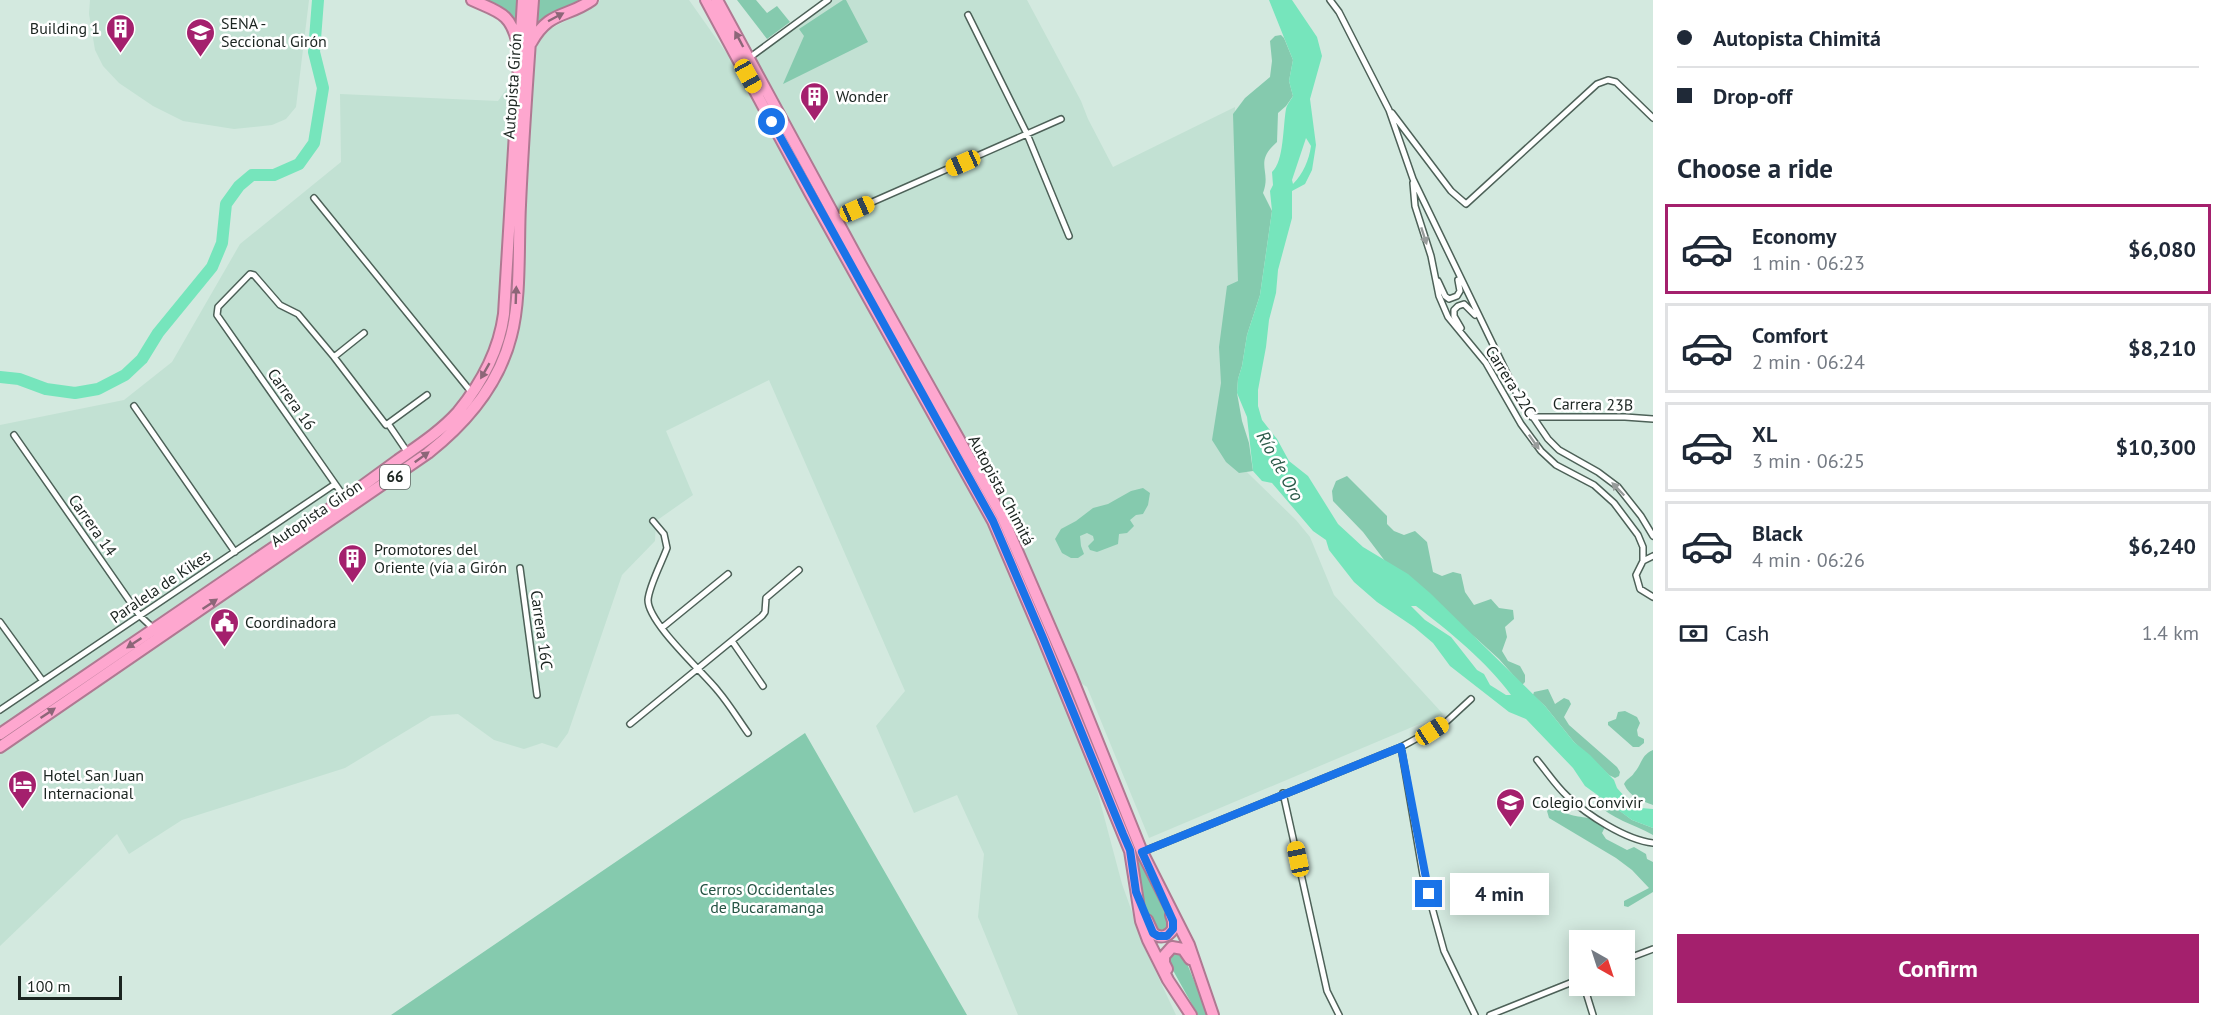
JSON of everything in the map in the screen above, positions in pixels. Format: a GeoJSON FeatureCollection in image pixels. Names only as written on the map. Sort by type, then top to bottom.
{"type":"FeatureCollection","features":[{"type":"Feature","properties":{"kind":"highway"},"geometry":{"type":"LineString","coordinates":[[472,0],[487,5],[506,18],[512,27],[520,55]]}},
{"type":"Feature","properties":{"kind":"highway","name":"Autopista Girón"},"geometry":{"type":"LineString","coordinates":[[0,735],[408,453],[457,413],[472,393],[490,363],[502,329],[523,0]]}},
{"type":"Feature","properties":{"kind":"highway","name":"Autopista Girón"},"geometry":{"type":"LineString","coordinates":[[0,747],[418,460],[455,431],[475,408],[504,357],[512,336],[516,313],[521,185],[533,0]]}},
{"type":"Feature","properties":{"kind":"highway"},"geometry":{"type":"LineString","coordinates":[[530,46],[537,33],[551,19],[580,8],[592,0]]}},
{"type":"Feature","properties":{"kind":"highway","name":"Autopista Chimitá"},"geometry":{"type":"LineString","coordinates":[[706,0],[810,193],[993,521],[1126,842],[1144,930],[1152,952],[1190,1014]]}},
{"type":"Feature","properties":{"kind":"highway","name":"Autopista Chimitá"},"geometry":{"type":"LineString","coordinates":[[721,1],[749,58],[836,218],[1002,516],[1076,688],[1142,852],[1182,928],[1213,1015]]}},
{"type":"Feature","properties":{"kind":"highway"},"geometry":{"type":"LineString","coordinates":[[1136,892],[1153,933],[1158,936],[1167,936],[1173,929],[1173,921],[1156,882]]}},
{"type":"Feature","properties":{"kind":"highway"},"geometry":{"type":"LineString","coordinates":[[1190,1014],[1164,963],[1167,951],[1175,947],[1185,951],[1204,989]]}},
{"type":"Feature","properties":{"kind":"street"},"geometry":{"type":"LineString","coordinates":[[749,58],[828,0]]}},
{"type":"Feature","properties":{"kind":"street","name":"Carrera 22C"},"geometry":{"type":"LineString","coordinates":[[1330,0],[1339,12],[1389,110],[1413,179],[1516,393],[1559,450],[1598,472],[1618,487],[1653,536]]}},
{"type":"Feature","properties":{"kind":"street"},"geometry":{"type":"LineString","coordinates":[[968,15],[1027,134],[1069,236]]}},
{"type":"Feature","properties":{"kind":"street"},"geometry":{"type":"LineString","coordinates":[[1389,110],[1451,191],[1466,204],[1597,84],[1608,80],[1616,82],[1653,118]]}},
{"type":"Feature","properties":{"kind":"street"},"geometry":{"type":"LineString","coordinates":[[836,218],[1061,119]]}},
{"type":"Feature","properties":{"kind":"street","name":"Carrera 22C"},"geometry":{"type":"LineString","coordinates":[[1413,179],[1415,206],[1431,256],[1438,296],[1448,317],[1486,363],[1521,424],[1541,451],[1556,465],[1594,485],[1614,503],[1638,535],[1643,547],[1643,561],[1637,570],[1636,580],[1644,593],[1653,597]]}},
{"type":"Feature","properties":{"kind":"street"},"geometry":{"type":"LineString","coordinates":[[314,198],[472,393]]}},
{"type":"Feature","properties":{"kind":"street"},"geometry":{"type":"LineString","coordinates":[[1435,274],[1445,296],[1454,298],[1460,291],[1455,269]]}},
{"type":"Feature","properties":{"kind":"street","name":"Carrera 16"},"geometry":{"type":"LineString","coordinates":[[334,357],[298,314],[280,304],[254,275],[246,277],[218,307],[217,315],[345,498]]}},
{"type":"Feature","properties":{"kind":"street"},"geometry":{"type":"LineString","coordinates":[[1467,338],[1454,316],[1454,310],[1458,306],[1464,304],[1469,307],[1483,326]]}},
{"type":"Feature","properties":{"kind":"street"},"geometry":{"type":"LineString","coordinates":[[364,333],[334,357],[384,424],[389,425],[408,453]]}},
{"type":"Feature","properties":{"kind":"street"},"geometry":{"type":"LineString","coordinates":[[389,425],[427,395]]}},
{"type":"Feature","properties":{"kind":"street"},"geometry":{"type":"LineString","coordinates":[[134,406],[235,552]]}},
{"type":"Feature","properties":{"kind":"street","name":"Carrera 23B"},"geometry":{"type":"LineString","coordinates":[[1532,417],[1653,419]]}},
{"type":"Feature","properties":{"kind":"street","name":"Carrera 14"},"geometry":{"type":"LineString","coordinates":[[14,435],[140,616],[154,629]]}},
{"type":"Feature","properties":{"kind":"street","name":"Paralela de Kikes"},"geometry":{"type":"LineString","coordinates":[[0,710],[335,484]]}},
{"type":"Feature","properties":{"kind":"street"},"geometry":{"type":"LineString","coordinates":[[653,521],[664,534],[667,548],[649,594],[648,603],[653,615],[697,670],[717,690],[748,733]]}},
{"type":"Feature","properties":{"kind":"street"},"geometry":{"type":"LineString","coordinates":[[1643,561],[1653,556]]}},
{"type":"Feature","properties":{"kind":"street","name":"Carrera 16C"},"geometry":{"type":"LineString","coordinates":[[520,568],[537,695]]}},
{"type":"Feature","properties":{"kind":"street"},"geometry":{"type":"LineString","coordinates":[[630,724],[762,616],[765,612],[766,598],[799,570]]}},
{"type":"Feature","properties":{"kind":"street"},"geometry":{"type":"LineString","coordinates":[[663,627],[728,574]]}},
{"type":"Feature","properties":{"kind":"street"},"geometry":{"type":"LineString","coordinates":[[0,622],[42,680]]}},
{"type":"Feature","properties":{"kind":"street"},"geometry":{"type":"LineString","coordinates":[[732,641],[764,686]]}},
{"type":"Feature","properties":{"kind":"street"},"geometry":{"type":"LineString","coordinates":[[1142,852],[1401,747],[1445,723],[1471,699]]}},
{"type":"Feature","properties":{"kind":"street"},"geometry":{"type":"LineString","coordinates":[[1401,747],[1424,875],[1444,951],[1475,1015]]}},
{"type":"Feature","properties":{"kind":"street"},"geometry":{"type":"LineString","coordinates":[[1537,760],[1567,796],[1590,815],[1624,834],[1653,843]]}},
{"type":"Feature","properties":{"kind":"street"},"geometry":{"type":"LineString","coordinates":[[1283,793],[1327,991],[1339,1015]]}},
{"type":"Feature","properties":{"kind":"street"},"geometry":{"type":"LineString","coordinates":[[1635,956],[1653,949]]}},
{"type":"Feature","properties":{"kind":"street"},"geometry":{"type":"LineString","coordinates":[[1490,1015],[1569,983]]}},
{"type":"Feature","properties":{"kind":"street"},"geometry":{"type":"LineString","coordinates":[[1587,996],[1593,1015]]}},
{"type":"Feature","properties":{"kind":"shaded area","name":"SENA - Seccional Girón"},"geometry":{"type":"Polygon","coordinates":[[[90,0],[309,0],[296,107],[286,119],[272,125],[234,129],[183,121],[153,106],[119,83],[103,66],[95,50],[89,14],[90,0]]]}},
{"type":"Feature","properties":{"kind":"shaded area"},"geometry":{"type":"Polygon","coordinates":[[[600,0],[689,0],[735,65],[831,0],[1027,0],[1113,167],[1235,107],[1239,285],[1214,440],[1296,520],[1310,537],[1334,595],[1443,714],[1149,838],[1087,687],[1073,678],[1068,681],[1122,884],[1146,951],[1176,1015],[1018,1015],[978,917],[984,854],[957,795],[914,813],[876,726],[905,691],[769,380],[666,431],[693,495],[656,521],[655,541],[622,575],[568,733],[557,748],[542,743],[524,749],[494,740],[458,714],[431,716],[345,768],[182,820],[129,854],[117,834],[0,946],[0,425],[124,400],[172,362],[240,244],[341,162],[340,94],[498,101],[548,30],[597,5],[600,0]]]}},
{"type":"Feature","properties":{"kind":"green space"},"geometry":{"type":"Polygon","coordinates":[[[486,0],[518,0],[517,32],[513,20],[506,11],[486,0]]]}},
{"type":"Feature","properties":{"kind":"green space"},"geometry":{"type":"Polygon","coordinates":[[[538,0],[586,0],[574,7],[559,9],[536,25],[538,0]]]}},
{"type":"Feature","properties":{"kind":"green space"},"geometry":{"type":"Polygon","coordinates":[[[737,0],[756,0],[767,13],[777,6],[790,22],[767,39],[737,0]]]}},
{"type":"Feature","properties":{"kind":"green space"},"geometry":{"type":"Polygon","coordinates":[[[846,0],[868,42],[783,84],[804,36],[799,29],[846,0]]]}},
{"type":"Feature","properties":{"kind":"green space"},"geometry":{"type":"Polygon","coordinates":[[[1281,35],[1293,60],[1289,81],[1293,96],[1278,113],[1277,142],[1270,149],[1264,161],[1266,178],[1263,193],[1272,211],[1260,295],[1247,335],[1237,393],[1253,471],[1239,473],[1226,462],[1212,440],[1221,383],[1219,347],[1227,286],[1238,281],[1233,114],[1245,98],[1270,77],[1272,61],[1270,41],[1275,36],[1281,35]]]}},
{"type":"Feature","properties":{"kind":"green space"},"geometry":{"type":"Polygon","coordinates":[[[1347,476],[1387,516],[1387,524],[1394,531],[1404,535],[1415,531],[1427,542],[1433,572],[1442,576],[1453,572],[1461,574],[1465,592],[1474,605],[1491,599],[1499,608],[1513,610],[1514,619],[1505,627],[1507,637],[1502,651],[1508,661],[1520,666],[1525,675],[1525,682],[1522,685],[1477,639],[1385,561],[1363,532],[1333,501],[1332,491],[1336,481],[1347,476]]]}},
{"type":"Feature","properties":{"kind":"green space"},"geometry":{"type":"Polygon","coordinates":[[[1143,488],[1150,493],[1148,505],[1143,514],[1136,515],[1130,520],[1134,526],[1127,533],[1119,534],[1118,544],[1097,552],[1090,550],[1088,546],[1094,540],[1093,536],[1087,533],[1080,536],[1084,554],[1078,558],[1071,558],[1062,553],[1055,539],[1061,529],[1093,508],[1108,504],[1131,491],[1143,488]]]}},
{"type":"Feature","properties":{"kind":"green space"},"geometry":{"type":"Polygon","coordinates":[[[1548,689],[1555,704],[1564,698],[1569,700],[1571,704],[1564,717],[1569,725],[1617,767],[1620,772],[1619,776],[1615,778],[1609,775],[1574,742],[1545,706],[1533,695],[1534,692],[1548,689]]]}},
{"type":"Feature","properties":{"kind":"green space"},"geometry":{"type":"Polygon","coordinates":[[[1625,711],[1637,717],[1640,723],[1637,730],[1638,736],[1644,739],[1644,743],[1639,747],[1633,747],[1608,725],[1608,722],[1616,719],[1618,712],[1625,711]]]}},
{"type":"Feature","properties":{"kind":"green space","name":"Cerros Occidentales de Bucaramanga"},"geometry":{"type":"Polygon","coordinates":[[[805,733],[967,1015],[391,1015],[805,733]]]}},
{"type":"Feature","properties":{"kind":"green space"},"geometry":{"type":"Polygon","coordinates":[[[1653,750],[1653,805],[1632,795],[1624,784],[1637,770],[1646,754],[1653,750]]]}},
{"type":"Feature","properties":{"kind":"green space"},"geometry":{"type":"Polygon","coordinates":[[[1600,796],[1632,820],[1653,828],[1653,835],[1602,809],[1596,803],[1596,799],[1600,796]]]}},
{"type":"Feature","properties":{"kind":"green space"},"geometry":{"type":"Polygon","coordinates":[[[1550,808],[1597,821],[1605,827],[1602,833],[1606,839],[1627,850],[1634,847],[1646,854],[1647,859],[1653,862],[1653,892],[1628,907],[1624,906],[1624,901],[1649,888],[1632,870],[1616,858],[1549,818],[1547,811],[1550,808]]]}},
{"type":"Feature","properties":{"kind":"green space"},"geometry":{"type":"Polygon","coordinates":[[[1139,856],[1169,921],[1168,930],[1160,932],[1154,926],[1145,908],[1140,886],[1139,856]]]}},
{"type":"Feature","properties":{"kind":"green space"},"geometry":{"type":"Polygon","coordinates":[[[1175,952],[1182,954],[1186,961],[1208,1015],[1198,1015],[1170,965],[1168,956],[1175,952]]]}},
{"type":"Feature","properties":{"kind":"water","name":"Río de Oro"},"geometry":{"type":"Polygon","coordinates":[[[1269,0],[1292,0],[1317,37],[1322,56],[1310,99],[1316,145],[1312,170],[1305,184],[1292,191],[1292,218],[1278,270],[1276,293],[1269,320],[1258,390],[1258,406],[1262,420],[1277,439],[1289,461],[1308,476],[1338,524],[1363,547],[1408,574],[1430,593],[1545,706],[1574,742],[1614,780],[1617,788],[1632,805],[1653,809],[1653,828],[1632,820],[1585,786],[1573,768],[1526,719],[1509,712],[1450,666],[1433,643],[1354,582],[1329,550],[1326,540],[1313,531],[1272,483],[1262,481],[1253,471],[1247,417],[1237,393],[1238,379],[1247,335],[1260,295],[1272,211],[1270,191],[1273,185],[1272,172],[1279,160],[1286,109],[1293,96],[1289,81],[1293,60],[1269,0]],[[1306,138],[1292,180],[1293,184],[1303,171],[1309,156],[1311,146],[1306,138]],[[1411,606],[1425,620],[1451,637],[1477,670],[1484,674],[1490,685],[1506,695],[1511,695],[1491,671],[1467,648],[1416,606],[1411,606]]]}},
{"type":"Feature","properties":{"kind":"waterway"},"geometry":{"type":"LineString","coordinates":[[0,377],[19,379],[46,389],[75,393],[98,389],[125,375],[142,359],[158,333],[212,267],[222,243],[226,204],[239,186],[252,175],[274,175],[299,164],[314,143],[323,88],[314,52],[318,0]]}},
{"type":"Feature","properties":{"kind":"place","name":"Building 1"},"geometry":{"type":"Point","coordinates":[121,54]}},
{"type":"Feature","properties":{"kind":"place","name":"SENA - Seccional Girón"},"geometry":{"type":"Point","coordinates":[200,58]}},
{"type":"Feature","properties":{"kind":"place","name":"Wonder"},"geometry":{"type":"Point","coordinates":[815,122]}},
{"type":"Feature","properties":{"kind":"place","name":"Promotores del Oriente (vía a Girón"},"geometry":{"type":"Point","coordinates":[353,584]}},
{"type":"Feature","properties":{"kind":"place","name":"Coordinadora"},"geometry":{"type":"Point","coordinates":[224,648]}},
{"type":"Feature","properties":{"kind":"place","name":"Hotel San Juan Internacional"},"geometry":{"type":"Point","coordinates":[22,810]}},
{"type":"Feature","properties":{"kind":"place","name":"Colegio Convivir"},"geometry":{"type":"Point","coordinates":[1511,828]}},
{"type":"Feature","properties":{"kind":"route"},"geometry":{"type":"LineString","coordinates":[[772,122],[993,521],[1130,850],[1136,892],[1153,933],[1158,936],[1167,936],[1174,926],[1142,852],[1401,747],[1429,894]]}}]}
